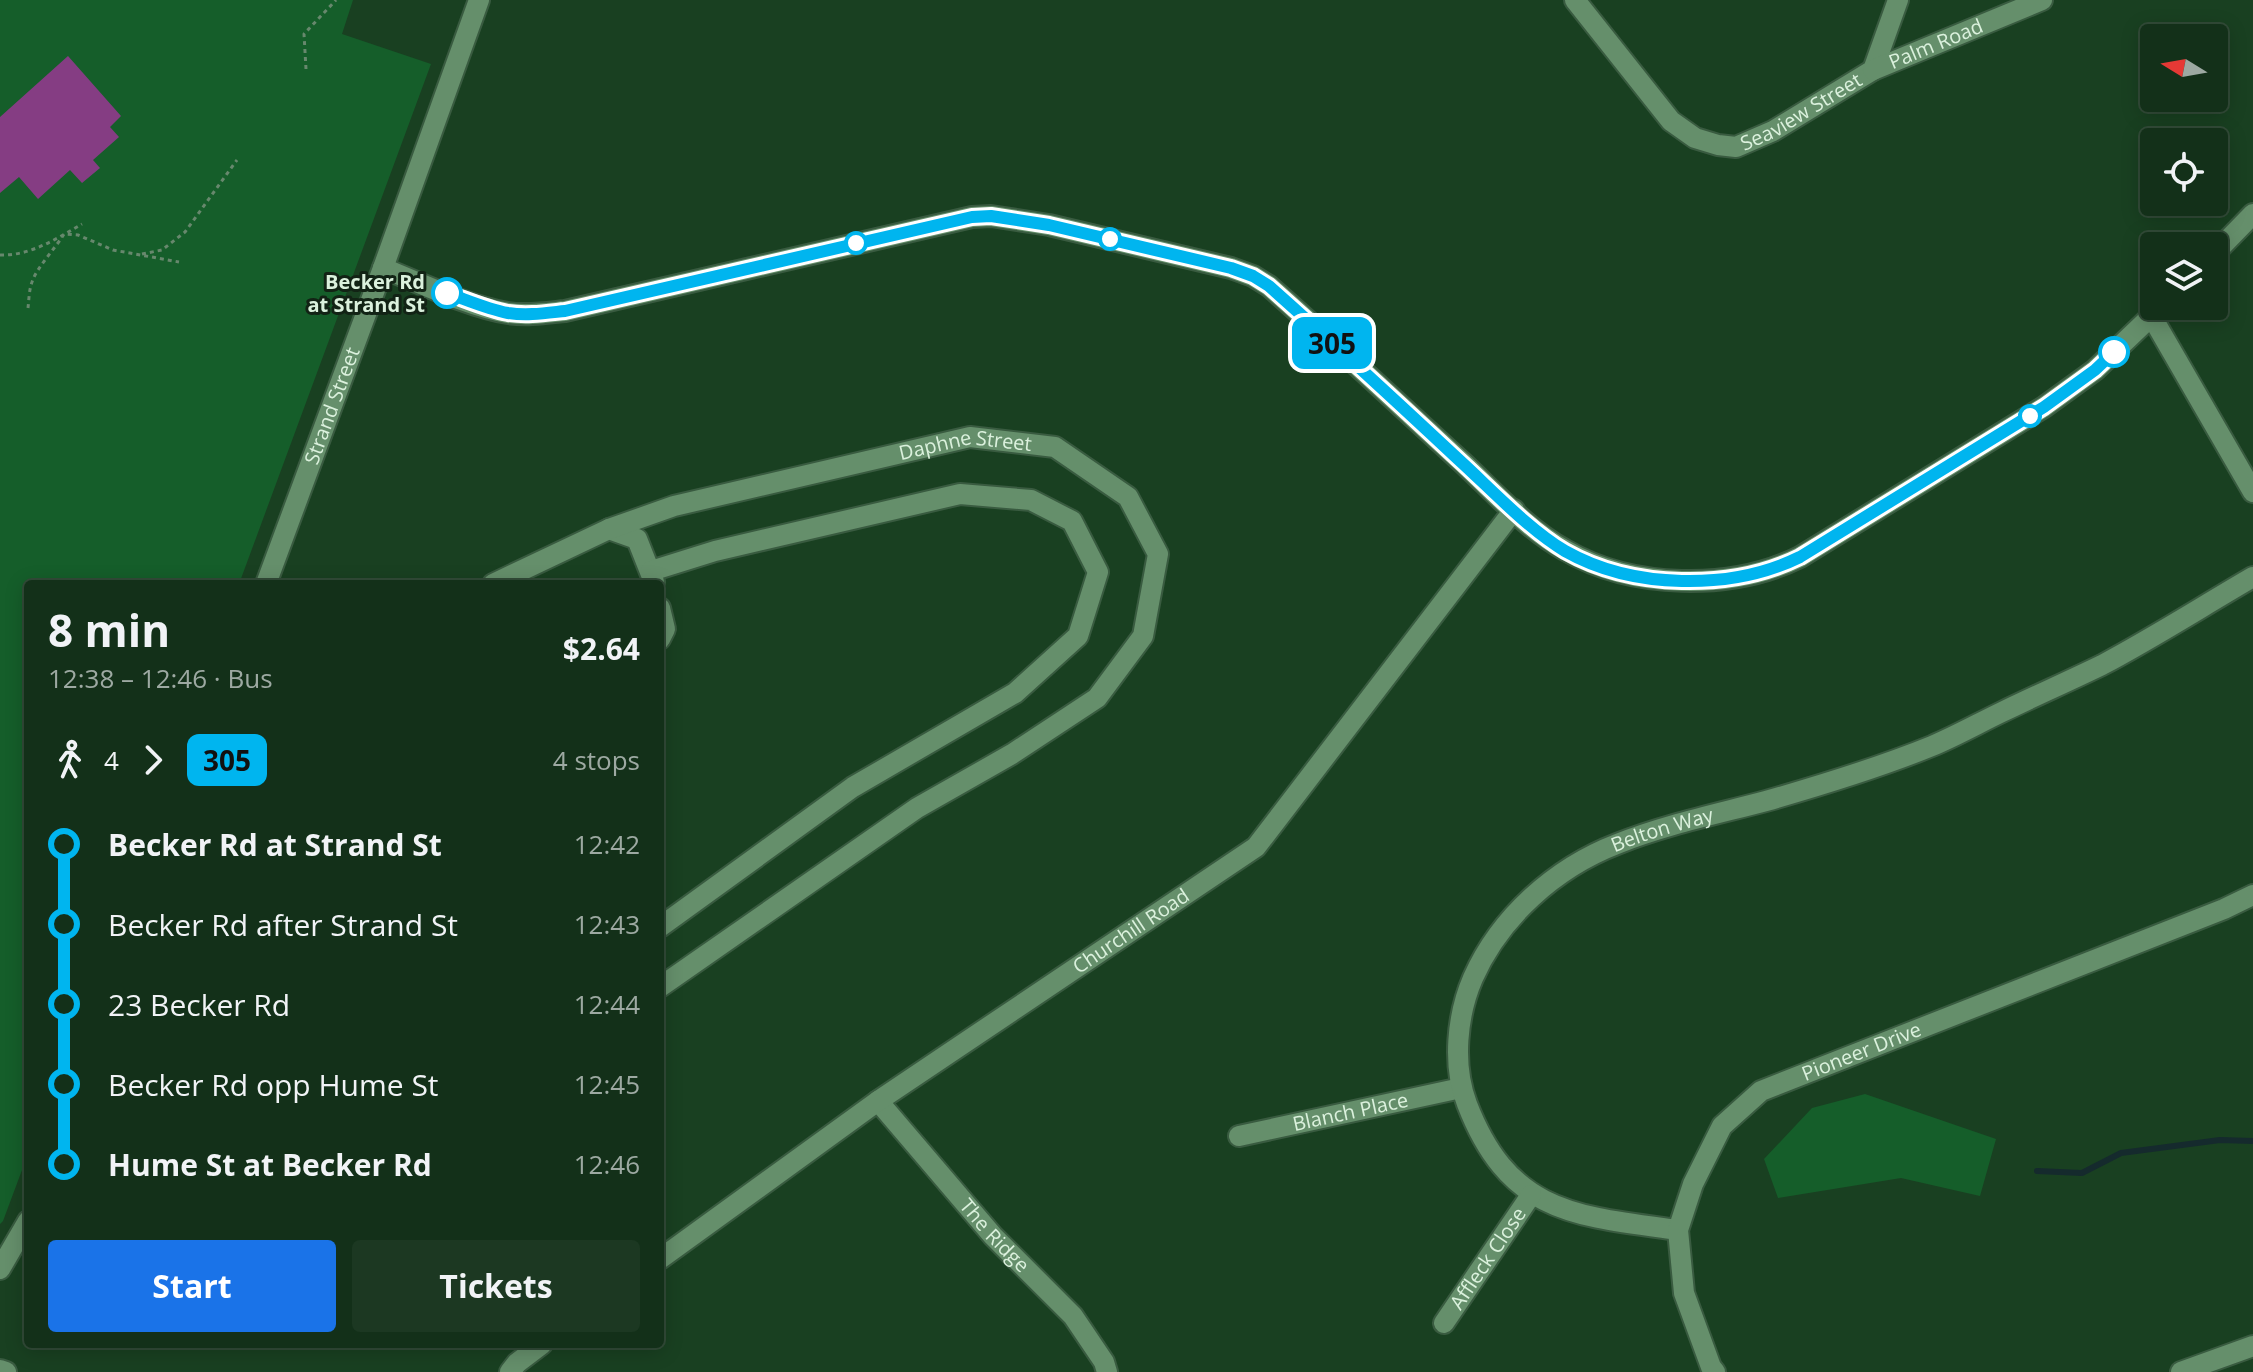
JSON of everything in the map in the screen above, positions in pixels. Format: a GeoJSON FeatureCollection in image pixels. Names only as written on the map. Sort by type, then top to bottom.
{"type":"FeatureCollection","features":[{"type":"Feature","properties":{"kind":"street","name":"Strand Street"},"geometry":{"type":"LineString","coordinates":[[267,580],[479,0]]}},
{"type":"Feature","properties":{"kind":"street","name":"Seaview Street"},"geometry":{"type":"LineString","coordinates":[[1575,0],[1671,121],[1695,138],[1736,147],[1773,131],[1873,70],[1898,0]]}},
{"type":"Feature","properties":{"kind":"street","name":"Palm Road"},"geometry":{"type":"LineString","coordinates":[[1873,70],[2042,0]]}},
{"type":"Feature","properties":{"kind":"street"},"geometry":{"type":"LineString","coordinates":[[2228,240],[2253,214]]}},
{"type":"Feature","properties":{"kind":"street"},"geometry":{"type":"LineString","coordinates":[[383,268],[489,309],[533,314],[565,311],[636,296],[972,217],[991,216],[1049,225],[1231,268],[1269,286],[1514,510],[1564,550],[1596,565],[1626,574],[1667,579],[1748,576],[1800,557],[2044,407],[2095,370],[2148,320]]}},
{"type":"Feature","properties":{"kind":"street"},"geometry":{"type":"LineString","coordinates":[[2162,320],[2253,492]]}},
{"type":"Feature","properties":{"kind":"street","name":"Daphne Street"},"geometry":{"type":"LineString","coordinates":[[501,580],[609,529],[674,506],[970,437],[1055,447],[1128,497],[1158,554],[1143,636],[1097,698],[1012,754],[917,808],[664,984]]}},
{"type":"Feature","properties":{"kind":"street"},"geometry":{"type":"LineString","coordinates":[[609,529],[637,539],[652,578],[715,551],[960,494],[1031,500],[1072,521],[1098,572],[1078,636],[1015,693],[853,787],[664,924]]}},
{"type":"Feature","properties":{"kind":"street","name":"Churchill Road"},"geometry":{"type":"LineString","coordinates":[[664,1256],[878,1101],[1256,847],[1514,510]]}},
{"type":"Feature","properties":{"kind":"street","name":"Belton Way"},"geometry":{"type":"LineString","coordinates":[[1678,1230],[1571,1213],[1531,1195],[1498,1164],[1477,1130],[1461,1088],[1458,1044],[1464,999],[1483,957],[1519,909],[1561,873],[1616,844],[1822,785],[1933,746],[2103,664],[2253,577]]}},
{"type":"Feature","properties":{"kind":"street","name":"Pioneer Drive"},"geometry":{"type":"LineString","coordinates":[[1715,1372],[1684,1293],[1678,1230],[1693,1184],[1722,1126],[1761,1091],[2253,895]]}},
{"type":"Feature","properties":{"kind":"street","name":"Blanch Place"},"geometry":{"type":"LineString","coordinates":[[1239,1136],[1461,1088]]}},
{"type":"Feature","properties":{"kind":"street","name":"The Ridge"},"geometry":{"type":"LineString","coordinates":[[878,1101],[993,1236],[1073,1316],[1104,1362],[1107,1372]]}},
{"type":"Feature","properties":{"kind":"street","name":"Affleck Close"},"geometry":{"type":"LineString","coordinates":[[1444,1323],[1531,1195]]}},
{"type":"Feature","properties":{"kind":"street"},"geometry":{"type":"LineString","coordinates":[[0,1269],[24,1228]]}},
{"type":"Feature","properties":{"kind":"street"},"geometry":{"type":"LineString","coordinates":[[2181,1372],[2253,1346]]}},
{"type":"Feature","properties":{"kind":"street"},"geometry":{"type":"LineString","coordinates":[[510,1372],[537,1348]]}},
{"type":"Feature","properties":{"kind":"street"},"geometry":{"type":"LineString","coordinates":[[0,1370],[6,1372]]}},
{"type":"Feature","properties":{"kind":"path"},"geometry":{"type":"LineString","coordinates":[[306,69],[304,34],[336,0]]}},
{"type":"Feature","properties":{"kind":"path"},"geometry":{"type":"LineString","coordinates":[[138,254],[162,250],[185,232],[237,160]]}},
{"type":"Feature","properties":{"kind":"path"},"geometry":{"type":"LineString","coordinates":[[0,255],[31,251],[82,224]]}},
{"type":"Feature","properties":{"kind":"path"},"geometry":{"type":"LineString","coordinates":[[64,234],[78,235],[113,250],[179,262]]}},
{"type":"Feature","properties":{"kind":"path"},"geometry":{"type":"LineString","coordinates":[[28,308],[31,283],[64,234]]}},
{"type":"Feature","properties":{"kind":"green space"},"geometry":{"type":"Polygon","coordinates":[[[0,0],[353,0],[342,34],[431,64],[240,580],[24,580],[24,1165],[0,1224],[0,0]]]}},
{"type":"Feature","properties":{"kind":"green space"},"geometry":{"type":"Polygon","coordinates":[[[1865,1094],[1996,1139],[1980,1196],[1901,1178],[1778,1198],[1764,1159],[1812,1108],[1865,1094]]]}},
{"type":"Feature","properties":{"kind":"building"},"geometry":{"type":"Polygon","coordinates":[[[68,56],[121,116],[110,127],[119,137],[93,160],[100,168],[82,183],[70,170],[38,199],[19,177],[0,193],[0,117],[68,56]]]}},
{"type":"Feature","properties":{"kind":"waterway"},"geometry":{"type":"LineString","coordinates":[[2037,1171],[2082,1173],[2121,1153],[2220,1140],[2253,1141]]}},
{"type":"Feature","properties":{"kind":"bus line","name":"305"},"geometry":{"type":"LineString","coordinates":[[447,293],[489,309],[511,313],[565,311],[972,217],[991,216],[1049,225],[1231,268],[1253,276],[1269,286],[1514,510],[1564,550],[1596,565],[1626,574],[1667,579],[1748,576],[1800,557],[2044,407],[2095,370],[2114,352]]}},
{"type":"Feature","properties":{"kind":"place","name":"Becker Rd at Strand St"},"geometry":{"type":"Point","coordinates":[447,293]}}]}
